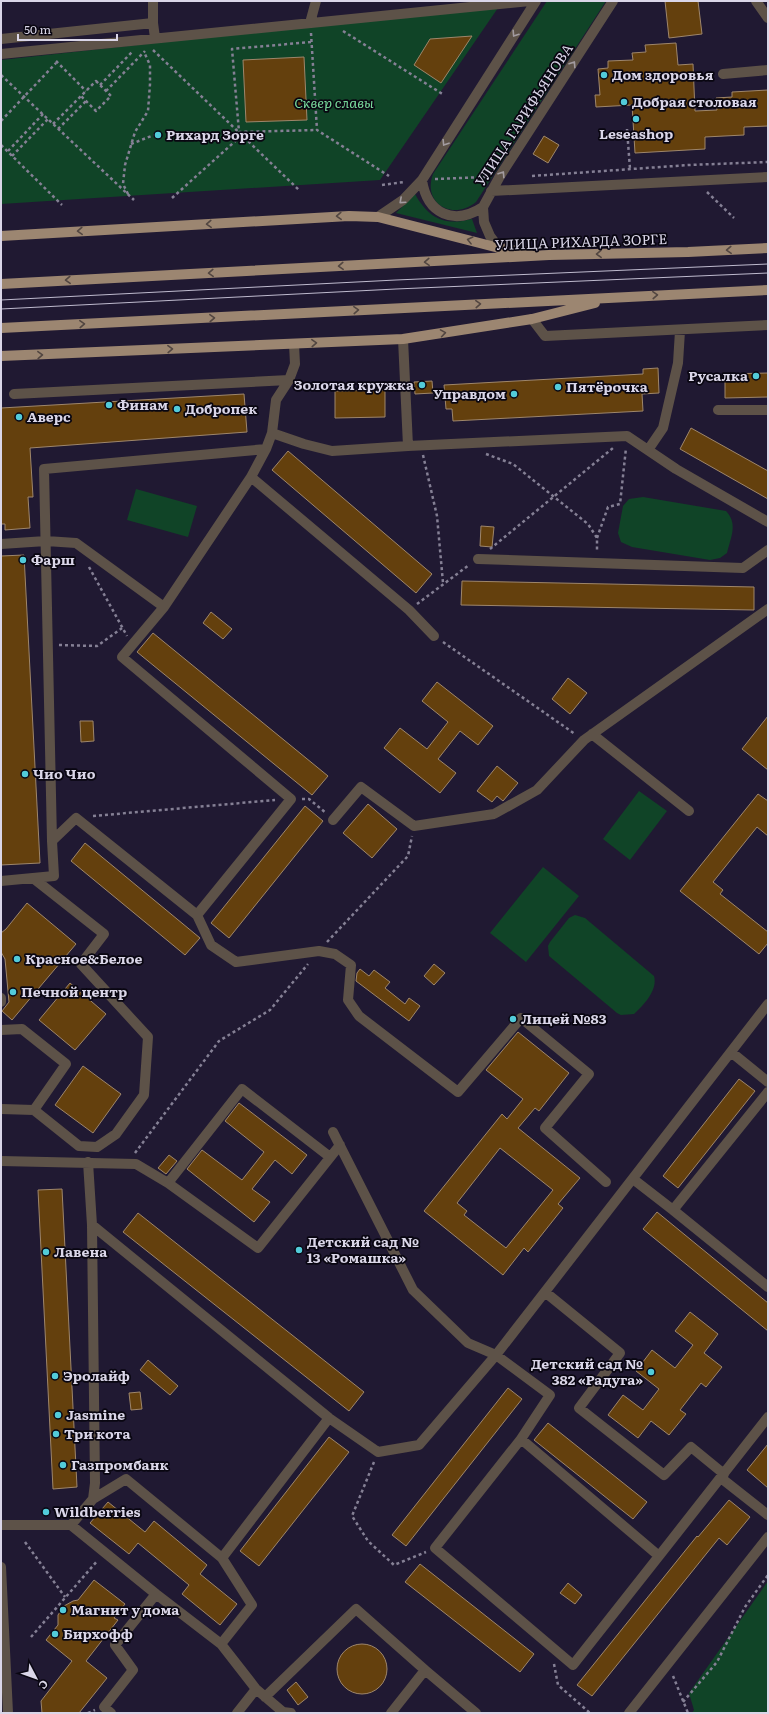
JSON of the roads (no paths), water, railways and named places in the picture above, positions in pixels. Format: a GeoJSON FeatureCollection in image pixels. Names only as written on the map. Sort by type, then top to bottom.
{"type":"FeatureCollection","features":[{"type":"Feature","properties":{"kind":"main road"},"geometry":{"type":"LineString","coordinates":[[1,236],[349,216],[378,217],[499,248],[549,255]]}},
{"type":"Feature","properties":{"kind":"main road","name":"УЛИЦА РИХАРДА ЗОРГЕ"},"geometry":{"type":"LineString","coordinates":[[1,284],[549,255],[688,252],[768,248]]}},
{"type":"Feature","properties":{"kind":"main road"},"geometry":{"type":"LineString","coordinates":[[1,328],[768,290]]}},
{"type":"Feature","properties":{"kind":"main road"},"geometry":{"type":"LineString","coordinates":[[1,356],[403,339],[532,319],[616,297]]}},
{"type":"Feature","properties":{"kind":"street"},"geometry":{"type":"LineString","coordinates":[[153,1],[155,38]]}},
{"type":"Feature","properties":{"kind":"street"},"geometry":{"type":"LineString","coordinates":[[310,23],[316,1]]}},
{"type":"Feature","properties":{"kind":"street"},"geometry":{"type":"LineString","coordinates":[[1,54],[530,1]]}},
{"type":"Feature","properties":{"kind":"street"},"geometry":{"type":"LineString","coordinates":[[378,217],[403,200],[422,180],[536,1]]}},
{"type":"Feature","properties":{"kind":"street","name":"УЛИЦА ГАРИФЬЯНОВА"},"geometry":{"type":"LineString","coordinates":[[499,248],[490,236],[487,229],[482,207],[500,176],[614,1]]}},
{"type":"Feature","properties":{"kind":"street"},"geometry":{"type":"LineString","coordinates":[[756,1],[768,18]]}},
{"type":"Feature","properties":{"kind":"street"},"geometry":{"type":"LineString","coordinates":[[1,39],[153,23]]}},
{"type":"Feature","properties":{"kind":"street"},"geometry":{"type":"LineString","coordinates":[[723,74],[768,70]]}},
{"type":"Feature","properties":{"kind":"street"},"geometry":{"type":"LineString","coordinates":[[491,191],[768,177]]}},
{"type":"Feature","properties":{"kind":"street"},"geometry":{"type":"LineString","coordinates":[[422,180],[424,192],[429,202],[438,211],[449,216],[461,217],[472,214],[482,207]]}},
{"type":"Feature","properties":{"kind":"street"},"geometry":{"type":"LineString","coordinates":[[532,319],[545,336],[680,331],[768,325]]}},
{"type":"Feature","properties":{"kind":"street"},"geometry":{"type":"LineString","coordinates":[[648,450],[663,428],[678,363],[680,331]]}},
{"type":"Feature","properties":{"kind":"street"},"geometry":{"type":"LineString","coordinates":[[403,339],[408,446]]}},
{"type":"Feature","properties":{"kind":"street"},"geometry":{"type":"LineString","coordinates":[[197,916],[291,799],[122,657],[164,607],[252,477],[272,433],[276,400],[289,380],[295,364],[294,344]]}},
{"type":"Feature","properties":{"kind":"street"},"geometry":{"type":"LineString","coordinates":[[14,394],[289,380]]}},
{"type":"Feature","properties":{"kind":"street"},"geometry":{"type":"LineString","coordinates":[[718,410],[768,410]]}},
{"type":"Feature","properties":{"kind":"street"},"geometry":{"type":"LineString","coordinates":[[272,433],[304,444],[332,451],[420,445],[627,436],[676,469],[768,522]]}},
{"type":"Feature","properties":{"kind":"street"},"geometry":{"type":"LineString","coordinates":[[1,881],[54,876],[44,469],[266,449]]}},
{"type":"Feature","properties":{"kind":"street"},"geometry":{"type":"LineString","coordinates":[[252,477],[409,610],[434,636]]}},
{"type":"Feature","properties":{"kind":"street"},"geometry":{"type":"LineString","coordinates":[[1,544],[46,541],[76,543],[164,607]]}},
{"type":"Feature","properties":{"kind":"street"},"geometry":{"type":"LineString","coordinates":[[478,559],[743,568],[768,550]]}},
{"type":"Feature","properties":{"kind":"street"},"geometry":{"type":"LineString","coordinates":[[333,820],[361,787],[414,826],[494,814],[537,790],[584,740],[768,609]]}},
{"type":"Feature","properties":{"kind":"street"},"geometry":{"type":"LineString","coordinates":[[592,734],[689,811]]}},
{"type":"Feature","properties":{"kind":"street"},"geometry":{"type":"LineString","coordinates":[[52,841],[76,818],[197,916],[211,945],[236,962],[319,951],[334,954],[351,965],[348,1000],[359,1016],[458,1092],[521,1018],[589,1074],[544,1128],[606,1182]]}},
{"type":"Feature","properties":{"kind":"street"},"geometry":{"type":"LineString","coordinates":[[1,1109],[34,1110],[79,1146],[97,1147],[116,1134],[144,1095],[148,1037],[81,964],[104,934],[33,878]]}},
{"type":"Feature","properties":{"kind":"street"},"geometry":{"type":"LineString","coordinates":[[92,1225],[329,1418],[378,1452],[419,1445],[496,1355],[768,1004]]}},
{"type":"Feature","properties":{"kind":"street"},"geometry":{"type":"LineString","coordinates":[[1,1030],[22,1029],[66,1064],[34,1110]]}},
{"type":"Feature","properties":{"kind":"street"},"geometry":{"type":"LineString","coordinates":[[731,1052],[768,1082]]}},
{"type":"Feature","properties":{"kind":"street"},"geometry":{"type":"LineString","coordinates":[[168,1183],[242,1089],[330,1157]]}},
{"type":"Feature","properties":{"kind":"street"},"geometry":{"type":"LineString","coordinates":[[673,1210],[768,1092]]}},
{"type":"Feature","properties":{"kind":"street"},"geometry":{"type":"LineString","coordinates":[[333,1132],[413,1290],[468,1343],[496,1355],[550,1395],[521,1439],[435,1548],[551,1648],[573,1665],[768,1417]]}},
{"type":"Feature","properties":{"kind":"street"},"geometry":{"type":"LineString","coordinates":[[1,1161],[136,1164],[168,1183],[258,1248],[340,1145]]}},
{"type":"Feature","properties":{"kind":"street"},"geometry":{"type":"LineString","coordinates":[[88,1162],[92,1225],[95,1483],[93,1499]]}},
{"type":"Feature","properties":{"kind":"street"},"geometry":{"type":"LineString","coordinates":[[633,1178],[768,1287]]}},
{"type":"Feature","properties":{"kind":"street"},"geometry":{"type":"LineString","coordinates":[[545,1292],[620,1353],[579,1408],[664,1475],[691,1447],[768,1515]]}},
{"type":"Feature","properties":{"kind":"street"},"geometry":{"type":"LineString","coordinates":[[222,1558],[329,1418]]}},
{"type":"Feature","properties":{"kind":"street"},"geometry":{"type":"LineString","coordinates":[[521,1439],[660,1556]]}},
{"type":"Feature","properties":{"kind":"street"},"geometry":{"type":"LineString","coordinates":[[71,1525],[93,1499],[126,1480],[222,1558],[252,1605],[221,1644]]}},
{"type":"Feature","properties":{"kind":"street"},"geometry":{"type":"LineString","coordinates":[[1,1525],[71,1525],[156,1594],[221,1644],[256,1689],[283,1712],[291,1713]]}},
{"type":"Feature","properties":{"kind":"street"},"geometry":{"type":"LineString","coordinates":[[629,1713],[768,1537]]}},
{"type":"Feature","properties":{"kind":"street"},"geometry":{"type":"LineString","coordinates":[[1,1567],[8,1713]]}},
{"type":"Feature","properties":{"kind":"street"},"geometry":{"type":"LineString","coordinates":[[111,1713],[104,1707],[133,1670],[115,1645],[156,1594]]}},
{"type":"Feature","properties":{"kind":"street"},"geometry":{"type":"LineString","coordinates":[[265,1697],[356,1609],[424,1670],[476,1713]]}},
{"type":"Feature","properties":{"kind":"street"},"geometry":{"type":"LineString","coordinates":[[391,1713],[424,1670]]}},
{"type":"Feature","properties":{"kind":"street"},"geometry":{"type":"LineString","coordinates":[[237,1713],[256,1689]]}},
{"type":"Feature","properties":{"kind":"tram line"},"geometry":{"type":"LineString","coordinates":[[1,300],[396,280],[768,264]]}},
{"type":"Feature","properties":{"kind":"tram line"},"geometry":{"type":"LineString","coordinates":[[1,309],[396,289],[768,273]]}},
{"type":"Feature","properties":{"kind":"place","name":"Дом здоровья"},"geometry":{"type":"Point","coordinates":[604,75]}},
{"type":"Feature","properties":{"kind":"place","name":"Добрая столовая"},"geometry":{"type":"Point","coordinates":[624,102]}},
{"type":"Feature","properties":{"kind":"place","name":"Leseashop"},"geometry":{"type":"Point","coordinates":[636,119]}},
{"type":"Feature","properties":{"kind":"place","name":"Рихард Зорге"},"geometry":{"type":"Point","coordinates":[158,135]}},
{"type":"Feature","properties":{"kind":"place","name":"Русалка"},"geometry":{"type":"Point","coordinates":[756,376]}},
{"type":"Feature","properties":{"kind":"place","name":"Золотая кружка"},"geometry":{"type":"Point","coordinates":[422,385]}},
{"type":"Feature","properties":{"kind":"place","name":"Пятёрочка"},"geometry":{"type":"Point","coordinates":[558,387]}},
{"type":"Feature","properties":{"kind":"place","name":"Управдом"},"geometry":{"type":"Point","coordinates":[514,394]}},
{"type":"Feature","properties":{"kind":"place","name":"Финам"},"geometry":{"type":"Point","coordinates":[109,405]}},
{"type":"Feature","properties":{"kind":"place","name":"Добропек"},"geometry":{"type":"Point","coordinates":[177,409]}},
{"type":"Feature","properties":{"kind":"place","name":"Аверс"},"geometry":{"type":"Point","coordinates":[19,417]}},
{"type":"Feature","properties":{"kind":"place","name":"Фарш"},"geometry":{"type":"Point","coordinates":[23,560]}},
{"type":"Feature","properties":{"kind":"place","name":"Чио Чио"},"geometry":{"type":"Point","coordinates":[25,774]}},
{"type":"Feature","properties":{"kind":"place","name":"Красное&Белое"},"geometry":{"type":"Point","coordinates":[17,959]}},
{"type":"Feature","properties":{"kind":"place","name":"Печной центр"},"geometry":{"type":"Point","coordinates":[13,992]}},
{"type":"Feature","properties":{"kind":"place","name":"Лицей №83"},"geometry":{"type":"Point","coordinates":[513,1019]}},
{"type":"Feature","properties":{"kind":"place","name":"Детский сад № 13 «Ромашка»"},"geometry":{"type":"Point","coordinates":[299,1250]}},
{"type":"Feature","properties":{"kind":"place","name":"Лавена"},"geometry":{"type":"Point","coordinates":[46,1252]}},
{"type":"Feature","properties":{"kind":"place","name":"Детский сад № 382 «Радуга»"},"geometry":{"type":"Point","coordinates":[651,1372]}},
{"type":"Feature","properties":{"kind":"place","name":"Эролайф"},"geometry":{"type":"Point","coordinates":[55,1376]}},
{"type":"Feature","properties":{"kind":"place","name":"Jasmine"},"geometry":{"type":"Point","coordinates":[58,1415]}},
{"type":"Feature","properties":{"kind":"place","name":"Три кота"},"geometry":{"type":"Point","coordinates":[56,1434]}},
{"type":"Feature","properties":{"kind":"place","name":"Газпромбанк"},"geometry":{"type":"Point","coordinates":[63,1465]}},
{"type":"Feature","properties":{"kind":"place","name":"Wildberries"},"geometry":{"type":"Point","coordinates":[46,1512]}},
{"type":"Feature","properties":{"kind":"place","name":"Магнит у дома"},"geometry":{"type":"Point","coordinates":[63,1610]}},
{"type":"Feature","properties":{"kind":"place","name":"Бирхофф"},"geometry":{"type":"Point","coordinates":[55,1634]}},
{"type":"Feature","properties":{"kind":"park label","name":"Сквер славы"},"geometry":{"type":"Point","coordinates":[334,103]}}]}
